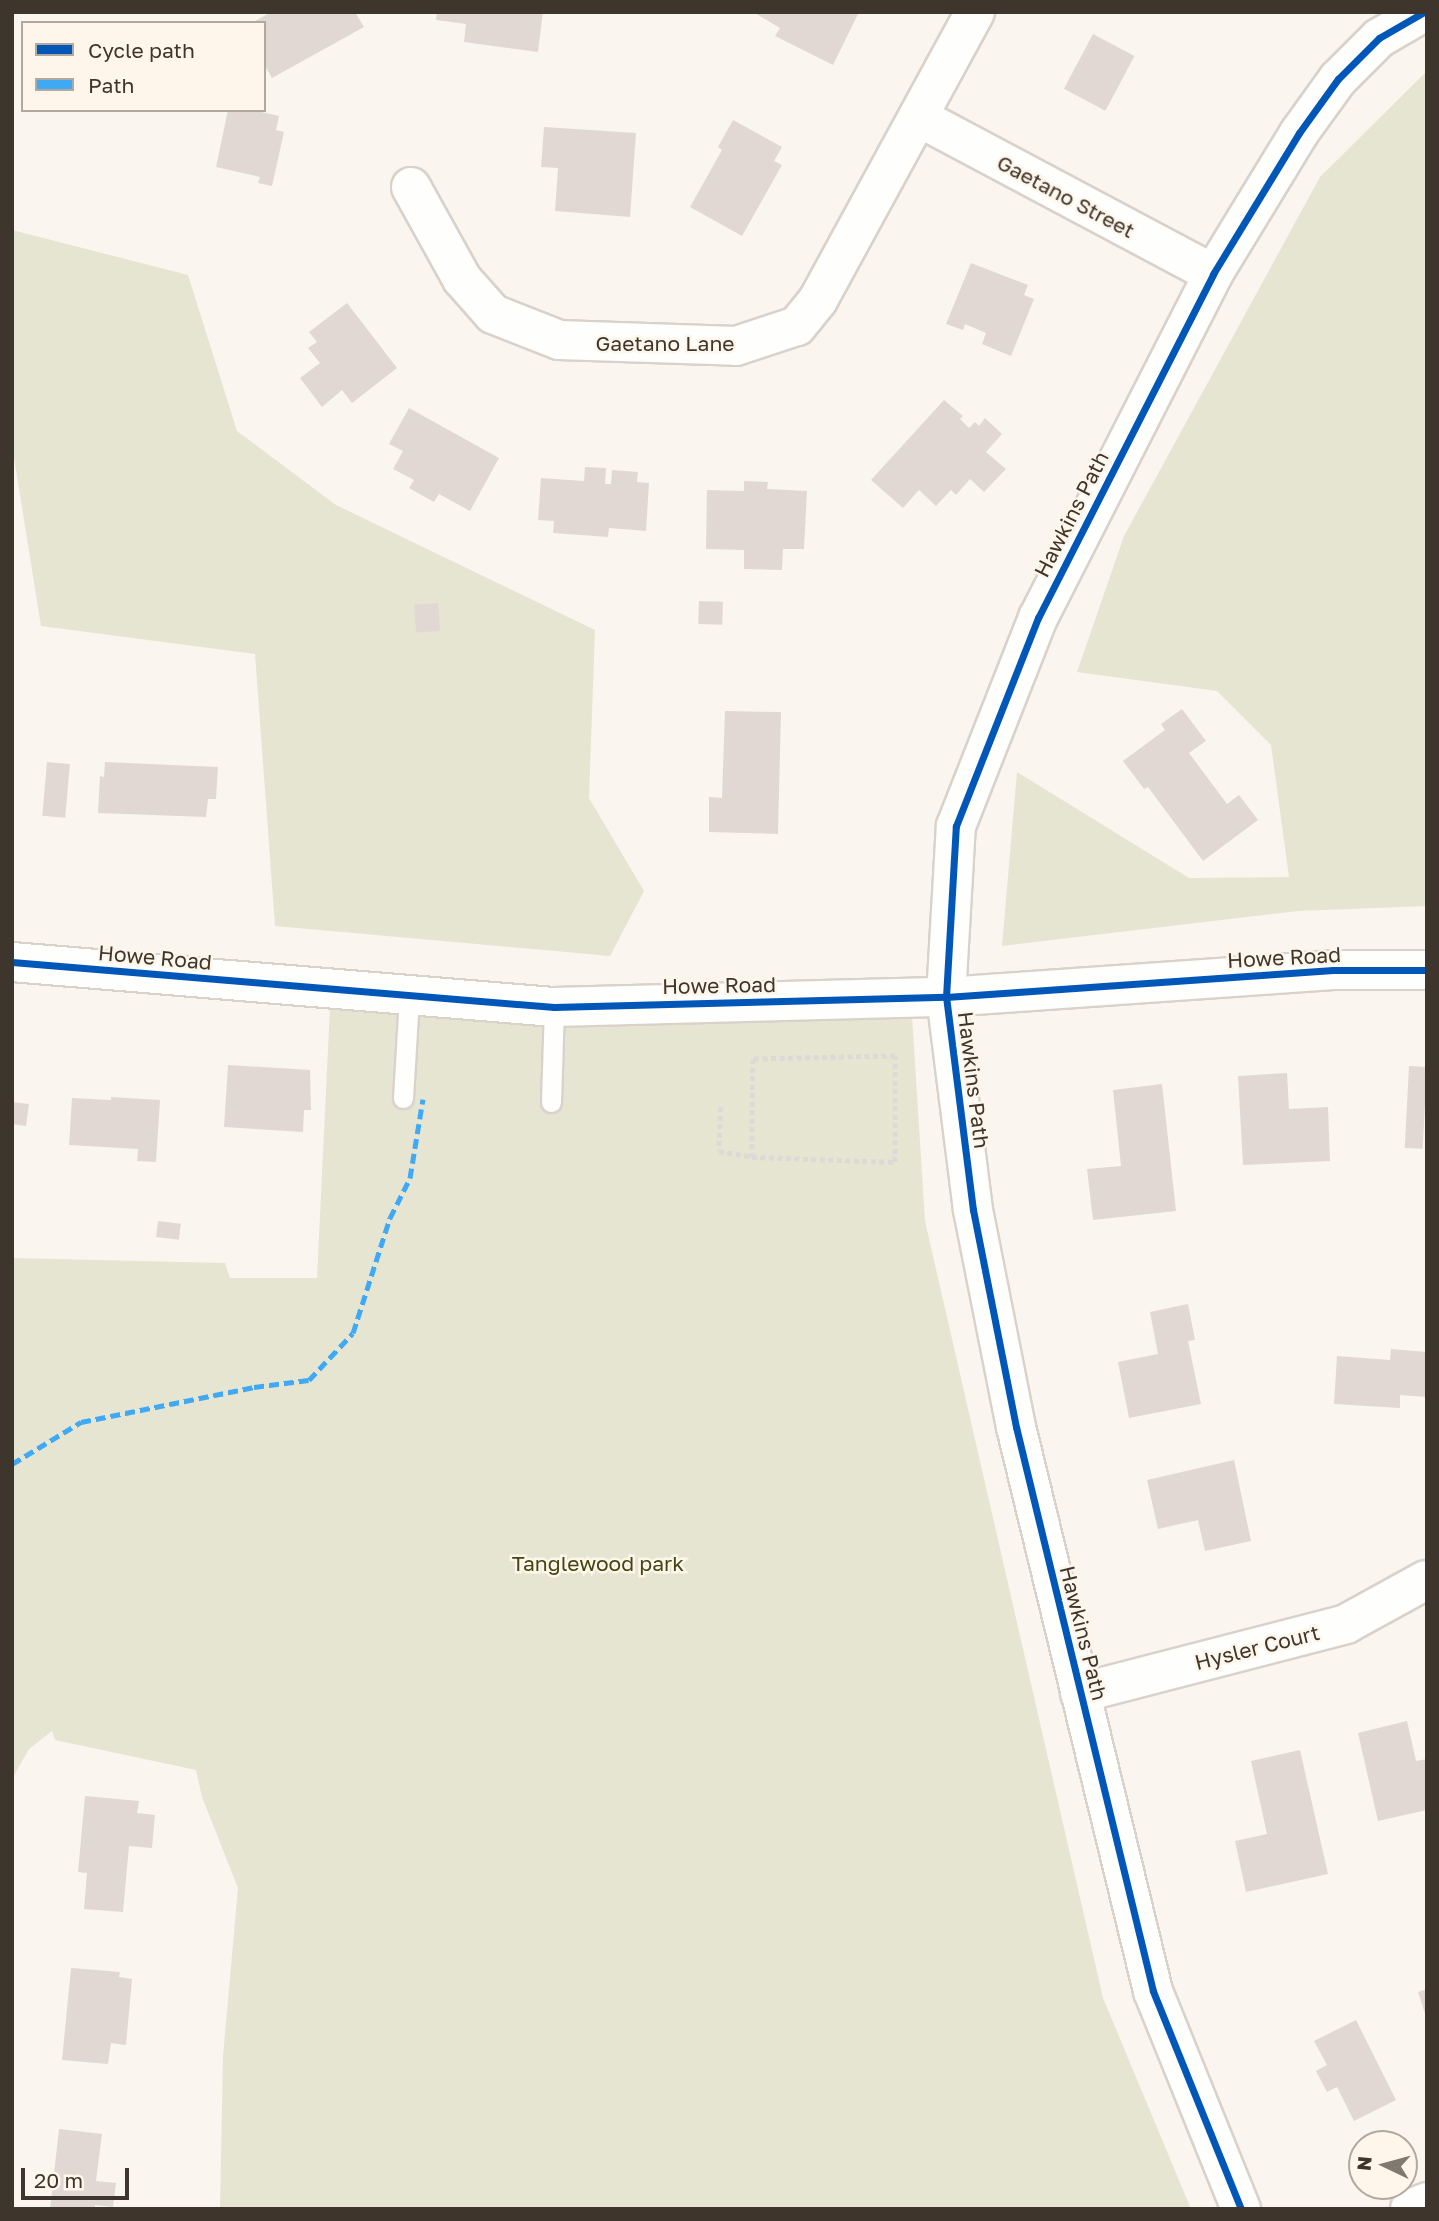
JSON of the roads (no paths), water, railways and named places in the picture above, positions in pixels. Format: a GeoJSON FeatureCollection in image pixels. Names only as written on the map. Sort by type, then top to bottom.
{"type":"FeatureCollection","features":[{"type":"Feature","properties":{"kind":"street","name":"Gaetano Lane"},"geometry":{"type":"LineString","coordinates":[[411,187],[462,279],[493,314],[559,340],[736,346],[797,327],[818,300],[920,118],[975,12]]}},
{"type":"Feature","properties":{"kind":"street","name":"Hawkins Path"},"geometry":{"type":"LineString","coordinates":[[1241,2209],[1153,1991],[1016,1427],[973,1210],[946,997],[956,826],[1038,618],[1213,274],[1299,133],[1338,79],[1379,38],[1424,12]]}},
{"type":"Feature","properties":{"kind":"street","name":"Gaetano Street"},"geometry":{"type":"LineString","coordinates":[[920,118],[1213,274]]}},
{"type":"Feature","properties":{"kind":"street","name":"Howe Road"},"geometry":{"type":"LineString","coordinates":[[12,962],[554,1007],[946,997],[1333,970],[1427,970]]}},
{"type":"Feature","properties":{"kind":"street","name":"Hysler Court"},"geometry":{"type":"LineString","coordinates":[[1080,1693],[1346,1625],[1426,1580]]}},
{"type":"Feature","properties":{"kind":"street"},"geometry":{"type":"LineString","coordinates":[[1410,2209],[1427,2202]]}},
{"type":"Feature","properties":{"kind":"lane"},"geometry":{"type":"LineString","coordinates":[[403,1098],[408,996]]}},
{"type":"Feature","properties":{"kind":"lane"},"geometry":{"type":"LineString","coordinates":[[551,1102],[554,1007]]}},
{"type":"Feature","properties":{"kind":"park label","name":"Tanglewood park"},"geometry":{"type":"Point","coordinates":[598,1563]}}]}
